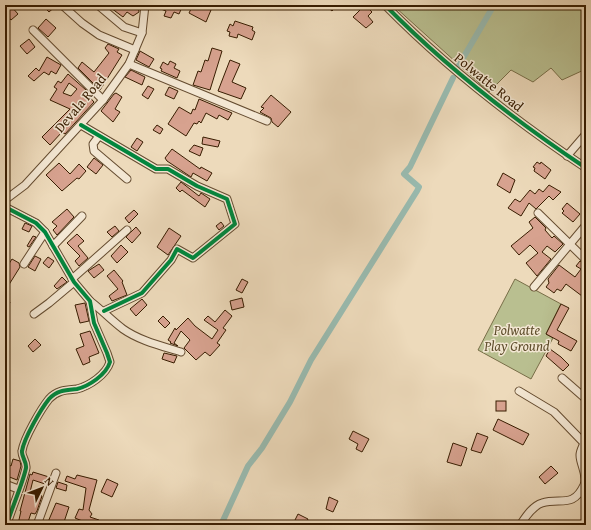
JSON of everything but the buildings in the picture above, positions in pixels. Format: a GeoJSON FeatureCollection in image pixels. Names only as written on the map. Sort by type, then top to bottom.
{"type":"FeatureCollection","features":[{"type":"Feature","properties":{"kind":"street"},"geometry":{"type":"LineString","coordinates":[[62,5],[82,23],[100,35],[135,50]]}},
{"type":"Feature","properties":{"kind":"street"},"geometry":{"type":"LineString","coordinates":[[98,5],[124,27],[142,33]]}},
{"type":"Feature","properties":{"kind":"street","name":"Devala Road"},"geometry":{"type":"LineString","coordinates":[[5,200],[25,185],[81,125],[103,100],[129,64],[142,33],[145,5]]}},
{"type":"Feature","properties":{"kind":"street","name":"Polwatte Road"},"geometry":{"type":"LineString","coordinates":[[385,5],[414,34],[490,100],[586,168]]}},
{"type":"Feature","properties":{"kind":"street"},"geometry":{"type":"LineString","coordinates":[[33,30],[103,100]]}},
{"type":"Feature","properties":{"kind":"street"},"geometry":{"type":"LineString","coordinates":[[129,64],[266,121]]}},
{"type":"Feature","properties":{"kind":"street"},"geometry":{"type":"LineString","coordinates":[[81,125],[156,169],[168,169],[197,186],[227,199],[235,224],[193,258],[177,249],[171,260],[142,293],[104,311]]}},
{"type":"Feature","properties":{"kind":"street"},"geometry":{"type":"LineString","coordinates":[[567,156],[586,134]]}},
{"type":"Feature","properties":{"kind":"street"},"geometry":{"type":"LineString","coordinates":[[99,136],[93,144],[94,151],[127,179]]}},
{"type":"Feature","properties":{"kind":"street"},"geometry":{"type":"LineString","coordinates":[[5,207],[36,223],[45,232],[73,281],[90,301],[104,311],[124,330],[154,344],[181,352]]}},
{"type":"Feature","properties":{"kind":"street"},"geometry":{"type":"LineString","coordinates":[[538,214],[586,260]]}},
{"type":"Feature","properties":{"kind":"street"},"geometry":{"type":"LineString","coordinates":[[52,246],[82,216]]}},
{"type":"Feature","properties":{"kind":"street"},"geometry":{"type":"LineString","coordinates":[[534,287],[586,226]]}},
{"type":"Feature","properties":{"kind":"street"},"geometry":{"type":"LineString","coordinates":[[34,314],[49,304],[127,230]]}},
{"type":"Feature","properties":{"kind":"street"},"geometry":{"type":"LineString","coordinates":[[24,264],[45,232]]}},
{"type":"Feature","properties":{"kind":"street"},"geometry":{"type":"LineString","coordinates":[[5,523],[9,518],[26,466],[21,452],[24,443],[48,401],[54,394],[66,389],[78,388],[91,383],[108,366],[109,358],[94,323],[90,301]]}},
{"type":"Feature","properties":{"kind":"street"},"geometry":{"type":"LineString","coordinates":[[562,378],[586,399]]}},
{"type":"Feature","properties":{"kind":"street"},"geometry":{"type":"LineString","coordinates":[[519,391],[554,412],[585,442],[580,454],[585,479],[584,484],[577,496],[572,500],[564,502],[541,503],[532,509],[520,525]]}},
{"type":"Feature","properties":{"kind":"street"},"geometry":{"type":"LineString","coordinates":[[37,525],[56,473]]}},
{"type":"Feature","properties":{"kind":"street"},"geometry":{"type":"LineString","coordinates":[[5,484],[18,489]]}},
{"type":"Feature","properties":{"kind":"green space"},"geometry":{"type":"Polygon","coordinates":[[[396,5],[586,5],[586,69],[562,80],[551,68],[533,82],[511,70],[489,92],[395,7],[396,5]]]}},
{"type":"Feature","properties":{"kind":"green space","name":"Polwatte Play Ground"},"geometry":{"type":"Polygon","coordinates":[[[515,279],[561,304],[546,334],[553,338],[531,379],[478,350],[515,279]]]}},
{"type":"Feature","properties":{"kind":"waterway"},"geometry":{"type":"LineString","coordinates":[[459,65],[494,5]]}},
{"type":"Feature","properties":{"kind":"waterway"},"geometry":{"type":"LineString","coordinates":[[221,525],[248,466],[262,448],[290,402],[311,360],[417,191],[419,187],[404,174],[410,167],[453,78]]}},
{"type":"Feature","properties":{"kind":"cycle path"},"geometry":{"type":"LineString","coordinates":[[385,5],[432,50],[481,92],[559,150],[586,168]]}},
{"type":"Feature","properties":{"kind":"cycle path"},"geometry":{"type":"LineString","coordinates":[[81,125],[156,169],[168,169],[197,186],[227,199],[235,224],[193,258],[177,249],[171,260],[142,293],[104,311]]}},
{"type":"Feature","properties":{"kind":"cycle path"},"geometry":{"type":"LineString","coordinates":[[5,207],[36,223],[45,232],[74,282],[90,301],[94,323],[110,362],[105,371],[92,383],[82,388],[62,391],[49,399],[29,431],[23,445],[22,453],[26,468],[9,518],[5,523]]}}]}
